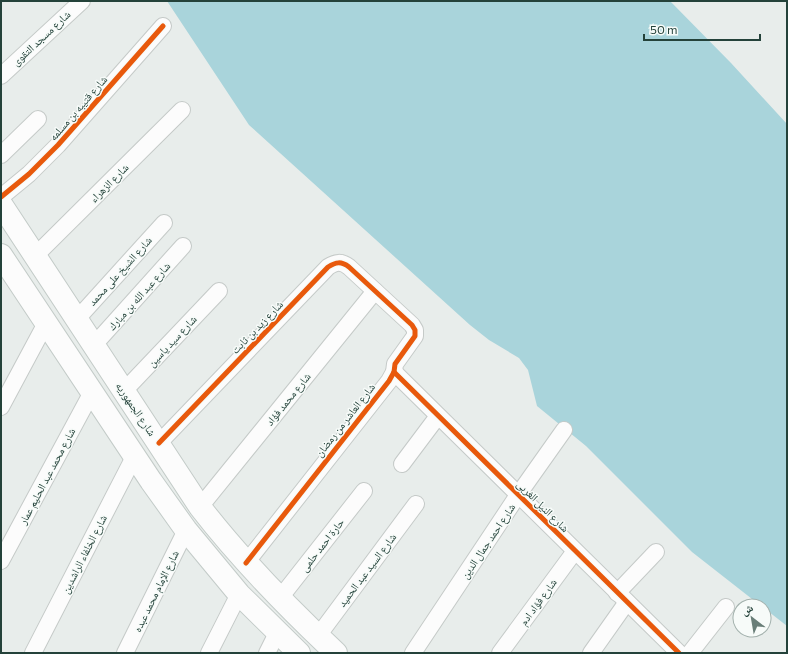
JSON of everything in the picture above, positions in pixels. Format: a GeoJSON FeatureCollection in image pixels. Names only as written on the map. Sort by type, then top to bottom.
{"type":"FeatureCollection","features":[{"type":"Feature","properties":{"kind":"street","name":"شارع مسجد التقوى"},"geometry":{"type":"LineString","coordinates":[[1,76],[82,1]]}},
{"type":"Feature","properties":{"kind":"street","name":"شارع قتيبه بن مسلمه"},"geometry":{"type":"LineString","coordinates":[[1,197],[29,174],[58,145],[163,26]]}},
{"type":"Feature","properties":{"kind":"street","name":"شارع الزهراء"},"geometry":{"type":"LineString","coordinates":[[35,256],[182,110]]}},
{"type":"Feature","properties":{"kind":"street"},"geometry":{"type":"LineString","coordinates":[[1,155],[38,119]]}},
{"type":"Feature","properties":{"kind":"street","name":"شارع الجمهوريه"},"geometry":{"type":"LineString","coordinates":[[1,204],[200,507],[246,563],[336,653]]}},
{"type":"Feature","properties":{"kind":"street","name":"شارع الشيخ على محمد"},"geometry":{"type":"LineString","coordinates":[[77,319],[164,223]]}},
{"type":"Feature","properties":{"kind":"street","name":"شارع عبد الله بن مبارك"},"geometry":{"type":"LineString","coordinates":[[94,345],[183,246]]}},
{"type":"Feature","properties":{"kind":"street","name":"شارع زيد بن ثابت"},"geometry":{"type":"LineString","coordinates":[[159,443],[328,267],[335,263],[342,262],[375,291]]}},
{"type":"Feature","properties":{"kind":"street"},"geometry":{"type":"LineString","coordinates":[[4,266],[47,324],[186,530],[239,594],[299,653]]}},
{"type":"Feature","properties":{"kind":"street","name":"شارع سيد ياسين"},"geometry":{"type":"LineString","coordinates":[[124,391],[219,290]]}},
{"type":"Feature","properties":{"kind":"street","name":"شارع العاشر من رمضان"},"geometry":{"type":"LineString","coordinates":[[246,563],[389,381],[394,372],[395,364],[415,336],[415,330],[412,325],[375,291]]}},
{"type":"Feature","properties":{"kind":"street","name":"شارع محمد فؤاد"},"geometry":{"type":"LineString","coordinates":[[200,507],[375,291]]}},
{"type":"Feature","properties":{"kind":"street"},"geometry":{"type":"LineString","coordinates":[[1,407],[47,324],[44,304],[52,299],[62,296]]}},
{"type":"Feature","properties":{"kind":"street"},"geometry":{"type":"LineString","coordinates":[[47,324],[65,334],[72,328],[77,319]]}},
{"type":"Feature","properties":{"kind":"street","name":"شارع النيل الغربى"},"geometry":{"type":"LineString","coordinates":[[394,372],[679,653]]}},
{"type":"Feature","properties":{"kind":"street","name":"شارع محمد عبد الحليم عمار"},"geometry":{"type":"LineString","coordinates":[[1,561],[92,392]]}},
{"type":"Feature","properties":{"kind":"street"},"geometry":{"type":"LineString","coordinates":[[402,464],[438,416]]}},
{"type":"Feature","properties":{"kind":"street","name":"شارع احمد جمال الدين"},"geometry":{"type":"LineString","coordinates":[[413,653],[518,495],[564,430]]}},
{"type":"Feature","properties":{"kind":"street","name":"شارع الخلفاء الراشدين"},"geometry":{"type":"LineString","coordinates":[[33,653],[135,456]]}},
{"type":"Feature","properties":{"kind":"street","name":"حارة احمد حلمى"},"geometry":{"type":"LineString","coordinates":[[280,598],[364,491]]}},
{"type":"Feature","properties":{"kind":"street","name":"شارع السيد عبد الحميد"},"geometry":{"type":"LineString","coordinates":[[318,636],[416,504]]}},
{"type":"Feature","properties":{"kind":"street","name":"شارع الإمام محمد عبده"},"geometry":{"type":"LineString","coordinates":[[125,653],[186,530]]}},
{"type":"Feature","properties":{"kind":"street","name":"شارع فؤاد ادم"},"geometry":{"type":"LineString","coordinates":[[500,653],[575,551]]}},
{"type":"Feature","properties":{"kind":"street"},"geometry":{"type":"LineString","coordinates":[[591,653],[622,597],[656,552]]}},
{"type":"Feature","properties":{"kind":"street"},"geometry":{"type":"LineString","coordinates":[[209,653],[239,594]]}},
{"type":"Feature","properties":{"kind":"street"},"geometry":{"type":"LineString","coordinates":[[690,653],[726,607]]}},
{"type":"Feature","properties":{"kind":"street"},"geometry":{"type":"LineString","coordinates":[[267,653],[277,633]]}},
{"type":"Feature","properties":{"kind":"water"},"geometry":{"type":"Polygon","coordinates":[[[167,1],[670,1],[731,63],[787,124],[787,626],[772,614],[772,598],[751,598],[692,552],[586,446],[537,406],[528,370],[519,358],[489,340],[470,325],[249,125],[167,1]]]}},
{"type":"Feature","properties":{"kind":"cycle path"},"geometry":{"type":"LineString","coordinates":[[1,197],[29,174],[58,145],[163,26]]}},
{"type":"Feature","properties":{"kind":"cycle path"},"geometry":{"type":"LineString","coordinates":[[159,443],[328,267],[334,264],[341,263],[349,267],[412,325],[415,330],[415,336],[395,364],[394,372],[389,381],[246,563]]}},
{"type":"Feature","properties":{"kind":"cycle path"},"geometry":{"type":"LineString","coordinates":[[394,372],[679,653]]}}]}
